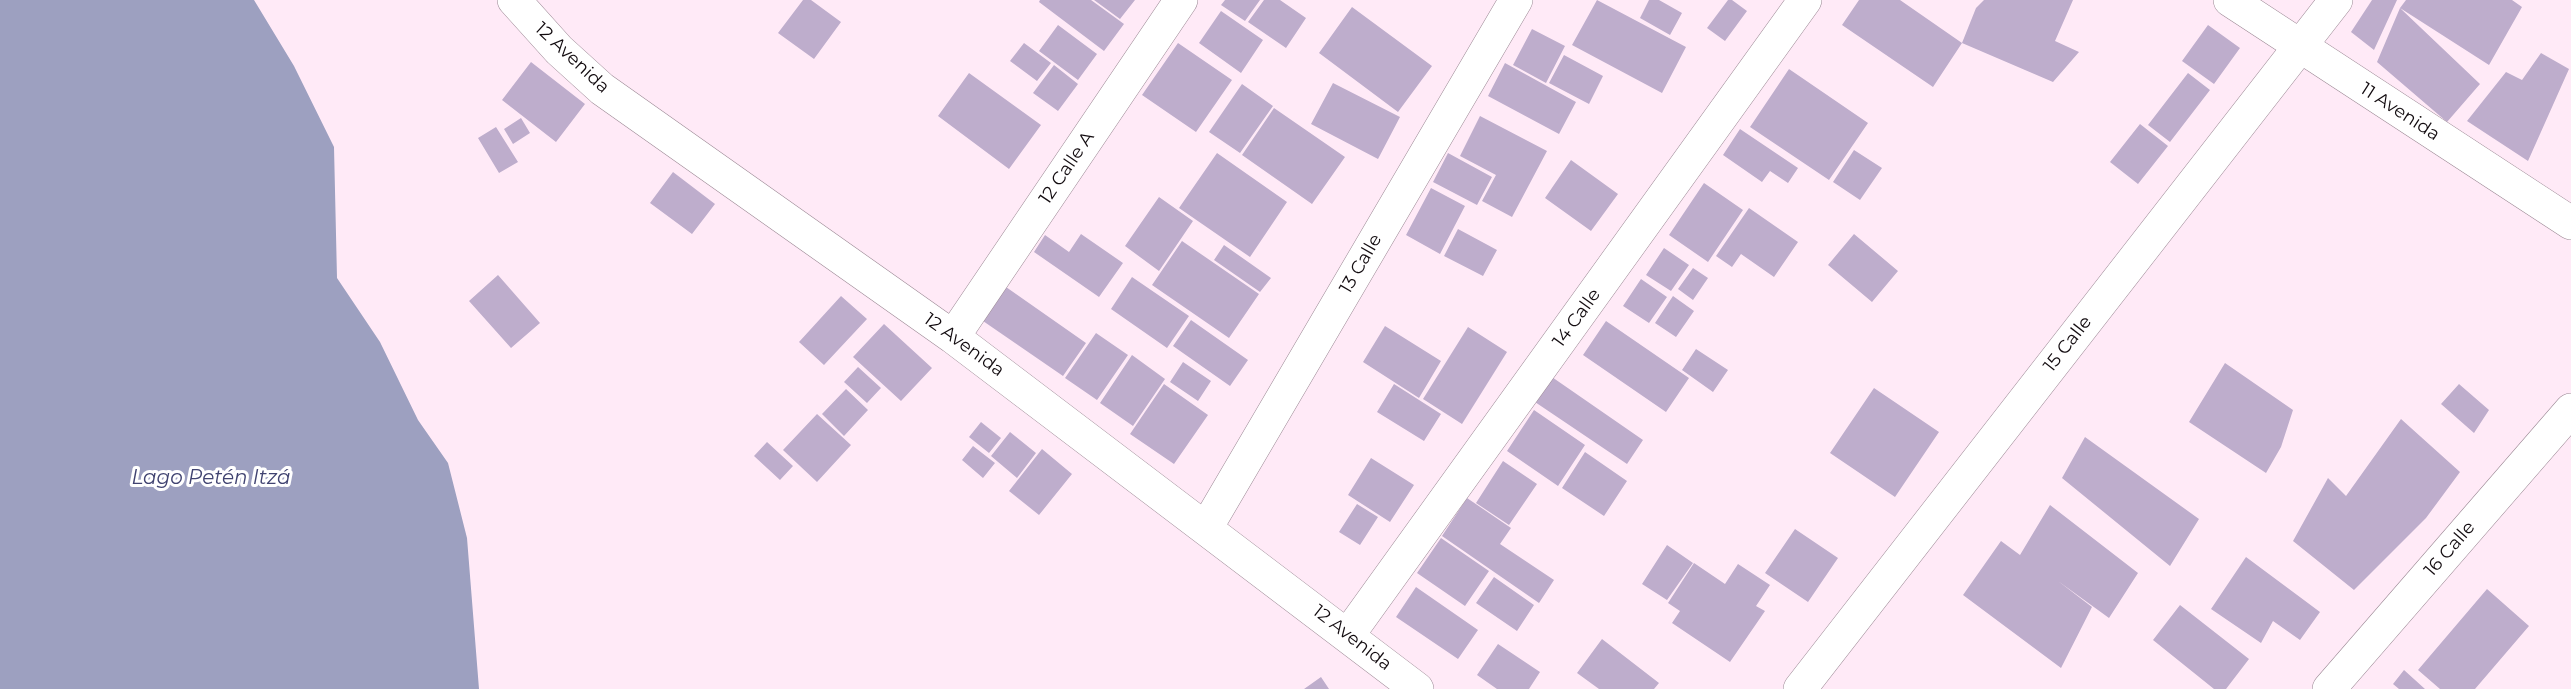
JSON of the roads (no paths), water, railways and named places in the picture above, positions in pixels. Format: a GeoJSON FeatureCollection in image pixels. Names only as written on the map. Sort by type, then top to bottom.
{"type":"FeatureCollection","features":[{"type":"Feature","properties":{"kind":"street","name":"12 Calle A"},"geometry":{"type":"LineString","coordinates":[[953,337],[1181,0]]}},
{"type":"Feature","properties":{"kind":"street","name":"13 Calle"},"geometry":{"type":"LineString","coordinates":[[1206,528],[1516,0]]}},
{"type":"Feature","properties":{"kind":"street","name":"14 Calle"},"geometry":{"type":"LineString","coordinates":[[1348,635],[1805,0]]}},
{"type":"Feature","properties":{"kind":"street","name":"11 Avenida"},"geometry":{"type":"LineString","coordinates":[[2230,0],[2571,223]]}},
{"type":"Feature","properties":{"kind":"street","name":"15 Calle"},"geometry":{"type":"LineString","coordinates":[[1800,689],[2336,0]]}},
{"type":"Feature","properties":{"kind":"street","name":"12 Avenida"},"geometry":{"type":"LineString","coordinates":[[523,3],[560,50],[602,89],[953,337],[1417,689]]}},
{"type":"Feature","properties":{"kind":"street","name":"16 Calle"},"geometry":{"type":"LineString","coordinates":[[2329,689],[2571,410]]}},
{"type":"Feature","properties":{"kind":"water","name":"Lago Petén Itzá"},"geometry":{"type":"Polygon","coordinates":[[[0,0],[254,0],[294,66],[334,147],[337,278],[380,342],[418,420],[448,463],[467,538],[479,689],[0,689],[0,0]]]}}]}
